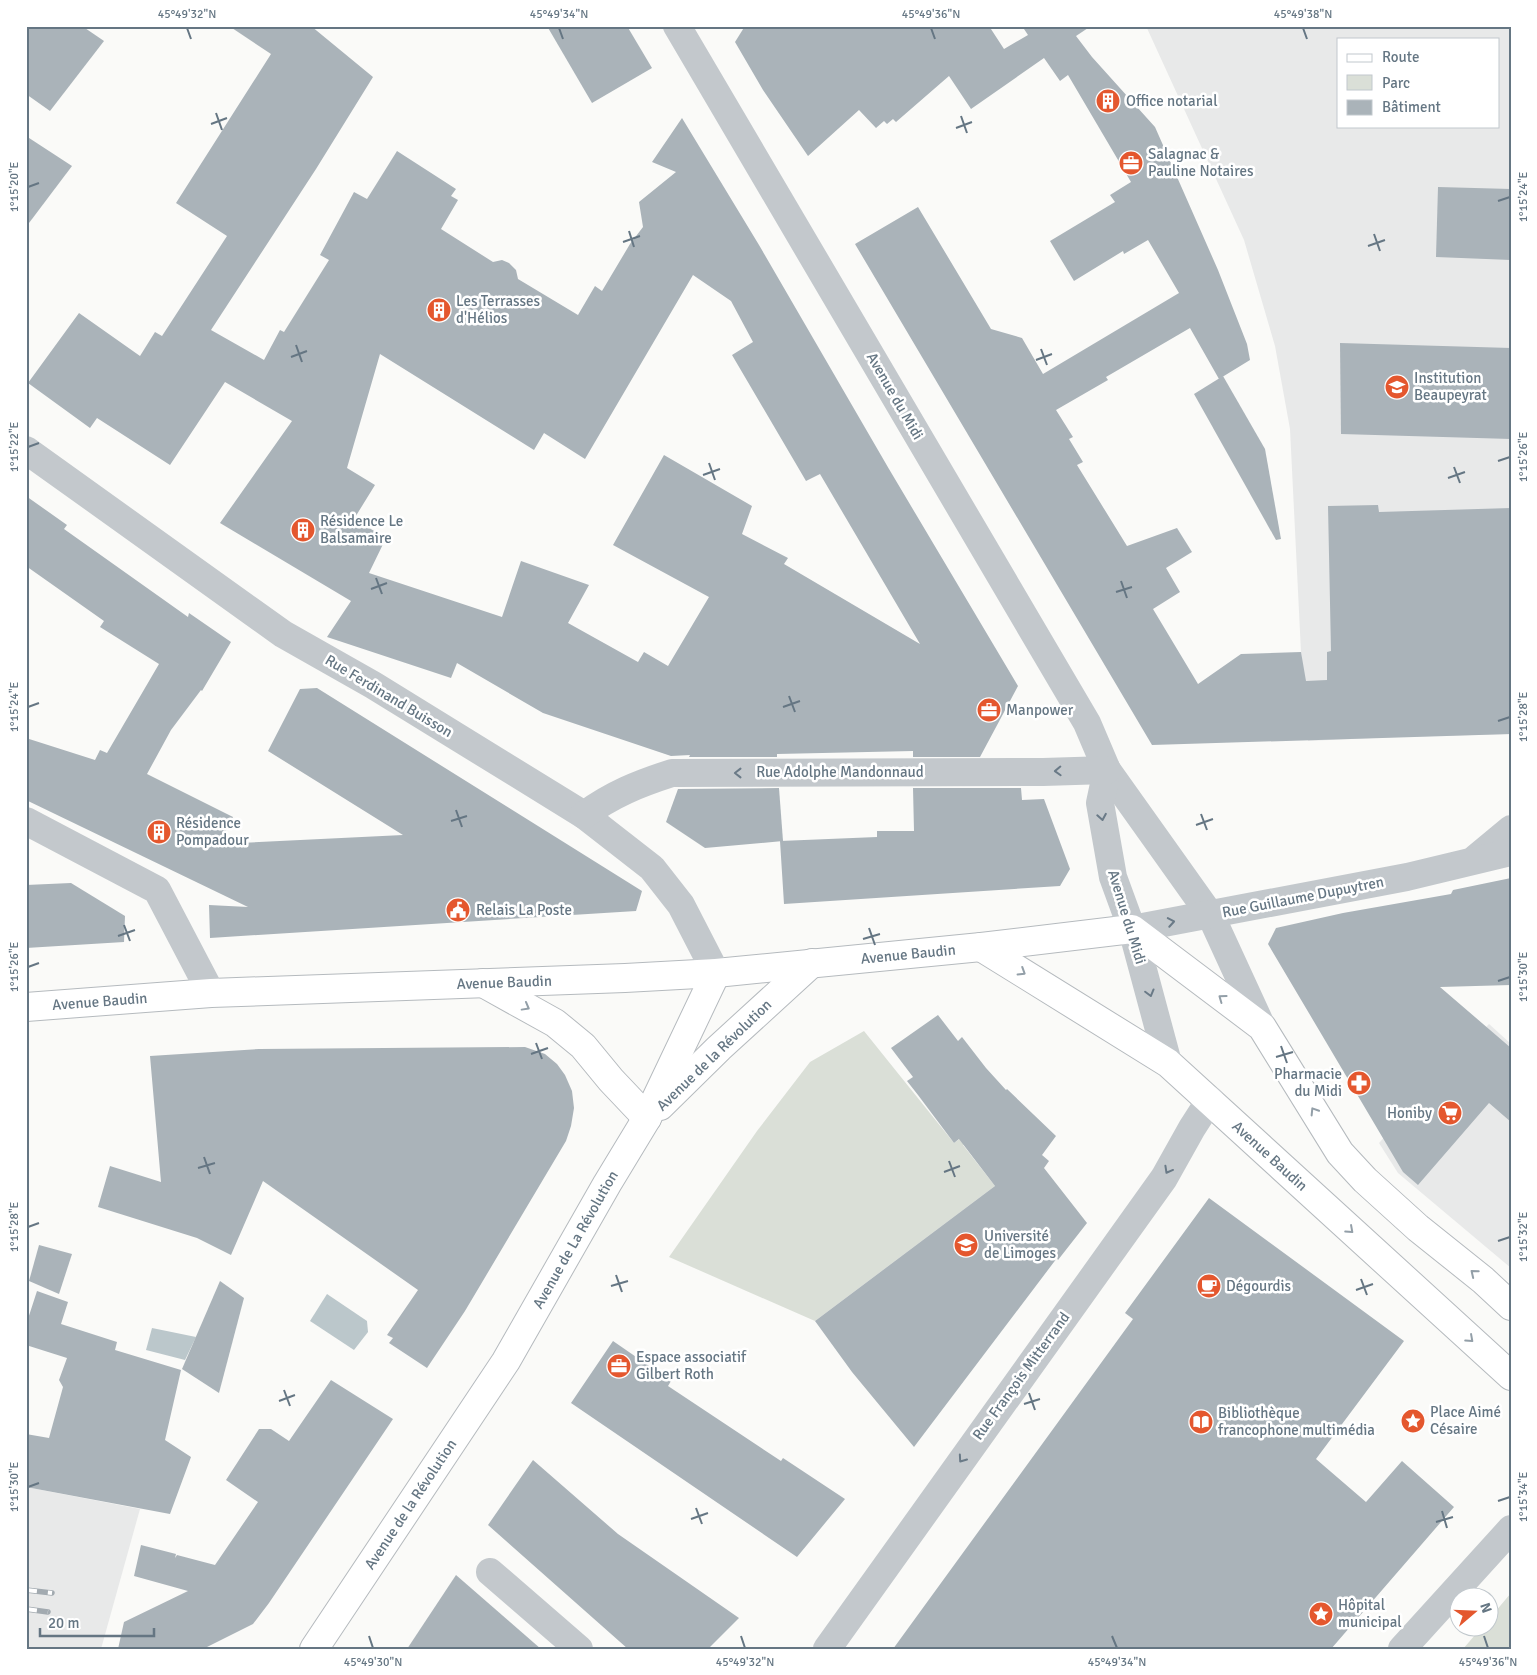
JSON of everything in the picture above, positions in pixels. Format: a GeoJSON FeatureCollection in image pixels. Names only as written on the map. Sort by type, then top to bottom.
{"type":"FeatureCollection","features":[{"type":"Feature","properties":{"kind":"main road","name":"Avenue Baudin"},"geometry":{"type":"LineString","coordinates":[[26,1007],[211,993],[716,972],[981,947],[1132,929]]}},
{"type":"Feature","properties":{"kind":"main road"},"geometry":{"type":"LineString","coordinates":[[1132,929],[1262,1027],[1340,1153],[1365,1180],[1418,1228],[1483,1280],[1511,1306]]}},
{"type":"Feature","properties":{"kind":"main road","name":"Avenue Baudin"},"geometry":{"type":"LineString","coordinates":[[981,947],[1168,1063],[1511,1376]]}},
{"type":"Feature","properties":{"kind":"main road","name":"Avenue de la Révolution"},"geometry":{"type":"LineString","coordinates":[[647,1118],[719,1048],[812,963]]}},
{"type":"Feature","properties":{"kind":"main road","name":"Avenue de la Révolution"},"geometry":{"type":"LineString","coordinates":[[647,1118],[716,972]]}},
{"type":"Feature","properties":{"kind":"main road"},"geometry":{"type":"LineString","coordinates":[[483,983],[555,1023],[582,1046],[647,1118]]}},
{"type":"Feature","properties":{"kind":"main road","name":"Avenue de La Révolution"},"geometry":{"type":"LineString","coordinates":[[506,1361],[647,1118]]}},
{"type":"Feature","properties":{"kind":"main road","name":"Avenue de la Révolution"},"geometry":{"type":"LineString","coordinates":[[314,1649],[506,1361]]}},
{"type":"Feature","properties":{"kind":"street","name":"Avenue du Midi"},"geometry":{"type":"LineString","coordinates":[[677,26],[1087,723],[1107,770],[1210,916]]}},
{"type":"Feature","properties":{"kind":"street","name":"Rue Ferdinand Buisson"},"geometry":{"type":"LineString","coordinates":[[26,450],[283,634],[372,685],[584,815],[652,868],[682,905],[716,972]]}},
{"type":"Feature","properties":{"kind":"street","name":"Avenue du Midi"},"geometry":{"type":"LineString","coordinates":[[1107,770],[1100,804],[1113,878],[1132,929],[1168,1063]]}},
{"type":"Feature","properties":{"kind":"street","name":"Rue Adolphe Mandonnaud"},"geometry":{"type":"LineString","coordinates":[[584,815],[601,803],[638,784],[672,773],[1043,772],[1107,770]]}},
{"type":"Feature","properties":{"kind":"street"},"geometry":{"type":"LineString","coordinates":[[26,821],[157,890],[211,993]]}},
{"type":"Feature","properties":{"kind":"street","name":"Rue Guillaume Dupuytren"},"geometry":{"type":"LineString","coordinates":[[1473,861],[1511,829]]}},
{"type":"Feature","properties":{"kind":"street","name":"Rue Guillaume Dupuytren"},"geometry":{"type":"LineString","coordinates":[[1132,929],[1210,916],[1407,877],[1511,852]]}},
{"type":"Feature","properties":{"kind":"street"},"geometry":{"type":"LineString","coordinates":[[1210,916],[1262,1027]]}},
{"type":"Feature","properties":{"kind":"street","name":"Rue François Mitterrand"},"geometry":{"type":"LineString","coordinates":[[827,1649],[1164,1178],[1210,1100]]}},
{"type":"Feature","properties":{"kind":"street"},"geometry":{"type":"LineString","coordinates":[[1402,1649],[1511,1529]]}},
{"type":"Feature","properties":{"kind":"street"},"geometry":{"type":"LineString","coordinates":[[490,1572],[579,1649]]}},
{"type":"Feature","properties":{"kind":"shaded area","name":"Institution Beaupeyrat"},"geometry":{"type":"Polygon","coordinates":[[[1146,26],[1511,26],[1511,734],[1308,741],[1301,652],[1290,429],[1275,346],[1244,240],[1146,26]]]}},
{"type":"Feature","properties":{"kind":"shaded area"},"geometry":{"type":"Polygon","coordinates":[[[1489,1024],[1511,1044],[1511,1268],[1398,1173],[1379,1143],[1489,1024]]]}},
{"type":"Feature","properties":{"kind":"shaded area"},"geometry":{"type":"Polygon","coordinates":[[[327,1294],[367,1321],[368,1332],[354,1350],[310,1321],[327,1294]]]}},
{"type":"Feature","properties":{"kind":"shaded area"},"geometry":{"type":"Polygon","coordinates":[[[152,1328],[196,1337],[185,1360],[146,1350],[152,1328]]]}},
{"type":"Feature","properties":{"kind":"shaded area"},"geometry":{"type":"Polygon","coordinates":[[[26,1487],[140,1509],[101,1649],[26,1649],[26,1487]]]}},
{"type":"Feature","properties":{"kind":"green space"},"geometry":{"type":"Polygon","coordinates":[[[864,1031],[954,1143],[961,1138],[965,1144],[963,1145],[995,1186],[815,1321],[669,1257],[757,1131],[810,1062],[864,1031]]]}},
{"type":"Feature","properties":{"kind":"green space"},"geometry":{"type":"Polygon","coordinates":[[[1511,1593],[1511,1649],[1463,1649],[1472,1638],[1500,1638],[1500,1606],[1511,1593]]]}},
{"type":"Feature","properties":{"kind":"building"},"geometry":{"type":"Polygon","coordinates":[[[26,26],[82,26],[104,41],[50,111],[26,94],[26,26]]]}},
{"type":"Feature","properties":{"kind":"building"},"geometry":{"type":"Polygon","coordinates":[[[229,26],[311,26],[373,77],[316,169],[211,330],[264,360],[280,330],[284,332],[329,260],[320,255],[354,192],[367,199],[397,151],[456,189],[451,196],[458,200],[441,229],[493,262],[502,260],[509,263],[516,270],[518,279],[578,315],[595,286],[602,291],[630,244],[643,227],[639,202],[676,172],[652,162],[682,118],[759,245],[1018,686],[980,757],[913,757],[913,751],[777,754],[777,757],[671,756],[543,713],[457,663],[451,678],[327,637],[351,601],[220,523],[292,421],[225,382],[170,465],[97,418],[90,428],[28,383],[79,313],[140,356],[155,332],[162,336],[227,236],[176,203],[271,54],[229,26]],[[693,275],[585,459],[544,433],[534,450],[380,354],[347,468],[375,485],[354,519],[386,538],[369,573],[502,617],[521,561],[589,585],[568,623],[638,662],[644,652],[668,666],[709,597],[613,545],[664,455],[752,506],[742,534],[788,558],[784,564],[920,644],[820,474],[806,481],[732,355],[753,342],[731,301],[693,275]]]}},
{"type":"Feature","properties":{"kind":"building"},"geometry":{"type":"Polygon","coordinates":[[[547,26],[627,26],[652,68],[592,103],[547,26]]]}},
{"type":"Feature","properties":{"kind":"building"},"geometry":{"type":"Polygon","coordinates":[[[745,26],[989,26],[1004,49],[1028,35],[1022,26],[1091,26],[1076,36],[1092,57],[1155,127],[1218,270],[1247,344],[1250,360],[1219,379],[1190,328],[1106,377],[1108,380],[1056,410],[1073,437],[1069,439],[1083,462],[1077,465],[1127,546],[1177,528],[1192,552],[1166,568],[1180,592],[1153,609],[1198,684],[1241,654],[1301,652],[1306,681],[1327,680],[1327,652],[1331,651],[1328,506],[1378,505],[1379,512],[1511,508],[1511,734],[1152,745],[855,244],[918,207],[991,329],[1022,338],[1043,374],[1179,293],[1148,240],[1124,254],[1123,251],[1074,281],[1050,241],[1115,202],[1110,195],[1131,182],[1068,75],[1060,81],[1044,58],[971,109],[949,76],[896,122],[893,119],[887,124],[884,121],[876,128],[859,110],[808,156],[763,90],[735,42],[745,26]]]}},
{"type":"Feature","properties":{"kind":"building"},"geometry":{"type":"Polygon","coordinates":[[[26,136],[72,166],[26,227],[26,136]]]}},
{"type":"Feature","properties":{"kind":"building"},"geometry":{"type":"Polygon","coordinates":[[[1438,187],[1511,189],[1511,260],[1436,257],[1438,187]]]}},
{"type":"Feature","properties":{"kind":"building"},"geometry":{"type":"Polygon","coordinates":[[[1340,343],[1511,348],[1511,439],[1341,434],[1340,343]]]}},
{"type":"Feature","properties":{"kind":"building"},"geometry":{"type":"Polygon","coordinates":[[[1223,376],[1265,449],[1281,539],[1276,540],[1194,394],[1223,376]]]}},
{"type":"Feature","properties":{"kind":"building"},"geometry":{"type":"Polygon","coordinates":[[[26,496],[67,525],[64,529],[188,617],[189,613],[231,642],[202,691],[171,730],[147,774],[233,817],[219,844],[403,835],[268,751],[300,689],[317,688],[642,891],[636,911],[210,938],[209,905],[248,907],[26,800],[26,738],[95,760],[100,750],[107,753],[159,664],[100,627],[104,621],[26,566],[26,496]]]}},
{"type":"Feature","properties":{"kind":"building"},"geometry":{"type":"Polygon","coordinates":[[[779,788],[783,841],[705,848],[666,822],[678,789],[779,788]]]}},
{"type":"Feature","properties":{"kind":"building"},"geometry":{"type":"Polygon","coordinates":[[[913,788],[1021,788],[1022,800],[1044,799],[1070,869],[1060,886],[784,904],[780,841],[877,837],[877,831],[914,831],[913,788]]]}},
{"type":"Feature","properties":{"kind":"building"},"geometry":{"type":"Polygon","coordinates":[[[1511,878],[1511,985],[1440,987],[1511,1048],[1511,1122],[1489,1103],[1418,1185],[1403,1172],[1268,944],[1276,928],[1343,913],[1451,894],[1453,890],[1511,878]]]}},
{"type":"Feature","properties":{"kind":"building"},"geometry":{"type":"Polygon","coordinates":[[[71,883],[125,916],[124,942],[26,948],[26,885],[71,883]]]}},
{"type":"Feature","properties":{"kind":"building","name":"Université de Limoges"},"geometry":{"type":"Polygon","coordinates":[[[938,1015],[958,1041],[962,1037],[1006,1090],[1056,1136],[1042,1155],[1049,1161],[1044,1168],[1087,1223],[1058,1260],[1057,1258],[914,1447],[852,1372],[815,1321],[995,1186],[959,1139],[954,1143],[907,1081],[913,1077],[891,1048],[938,1015]]]}},
{"type":"Feature","properties":{"kind":"building"},"geometry":{"type":"Polygon","coordinates":[[[525,1047],[545,1054],[557,1064],[565,1075],[572,1091],[574,1108],[571,1126],[566,1141],[465,1311],[427,1368],[389,1343],[393,1338],[387,1335],[418,1290],[263,1181],[231,1255],[197,1238],[98,1207],[110,1166],[161,1182],[150,1056],[259,1049],[525,1047]]]}},
{"type":"Feature","properties":{"kind":"building","name":"Bibliothèque francophone multimédia"},"geometry":{"type":"Polygon","coordinates":[[[1209,1198],[1404,1341],[1316,1459],[1366,1502],[1402,1461],[1454,1507],[1331,1649],[893,1649],[1133,1319],[1125,1313],[1209,1198]]]}},
{"type":"Feature","properties":{"kind":"building"},"geometry":{"type":"Polygon","coordinates":[[[39,1245],[72,1254],[59,1294],[29,1281],[39,1245]]]}},
{"type":"Feature","properties":{"kind":"building"},"geometry":{"type":"Polygon","coordinates":[[[220,1281],[244,1298],[219,1393],[182,1369],[220,1281]]]}},
{"type":"Feature","properties":{"kind":"building"},"geometry":{"type":"Polygon","coordinates":[[[37,1291],[68,1302],[61,1324],[117,1342],[115,1350],[181,1370],[165,1440],[191,1457],[170,1514],[26,1487],[26,1434],[49,1438],[63,1387],[59,1380],[67,1358],[26,1345],[26,1325],[37,1291]]]}},
{"type":"Feature","properties":{"kind":"building"},"geometry":{"type":"Polygon","coordinates":[[[613,1341],[671,1381],[668,1386],[781,1461],[783,1458],[845,1499],[797,1557],[571,1403],[613,1341]]]}},
{"type":"Feature","properties":{"kind":"building"},"geometry":{"type":"Polygon","coordinates":[[[331,1380],[393,1419],[253,1624],[203,1649],[118,1649],[124,1622],[188,1591],[134,1576],[141,1545],[176,1554],[175,1558],[177,1555],[215,1565],[258,1502],[226,1480],[259,1429],[271,1429],[289,1441],[331,1380]]]}},
{"type":"Feature","properties":{"kind":"building"},"geometry":{"type":"Polygon","coordinates":[[[533,1460],[618,1534],[739,1618],[708,1649],[628,1649],[488,1525],[533,1460]]]}},
{"type":"Feature","properties":{"kind":"building"},"geometry":{"type":"Polygon","coordinates":[[[456,1575],[541,1649],[407,1649],[456,1575]]]}},
{"type":"Feature","properties":{"kind":"railway"},"geometry":{"type":"LineString","coordinates":[[26,1590],[52,1593]]}},
{"type":"Feature","properties":{"kind":"railway"},"geometry":{"type":"LineString","coordinates":[[26,1609],[48,1612]]}},
{"type":"Feature","properties":{"kind":"place","name":"Office notarial"},"geometry":{"type":"Point","coordinates":[1108,101]}},
{"type":"Feature","properties":{"kind":"place","name":"Salagnac & Pauline Notaires"},"geometry":{"type":"Point","coordinates":[1131,163]}},
{"type":"Feature","properties":{"kind":"place","name":"Les Terrasses d'Hélios"},"geometry":{"type":"Point","coordinates":[439,310]}},
{"type":"Feature","properties":{"kind":"place","name":"Institution Beaupeyrat"},"geometry":{"type":"Point","coordinates":[1397,387]}},
{"type":"Feature","properties":{"kind":"place","name":"Résidence Le Balsamaire"},"geometry":{"type":"Point","coordinates":[303,530]}},
{"type":"Feature","properties":{"kind":"place","name":"Manpower"},"geometry":{"type":"Point","coordinates":[989,710]}},
{"type":"Feature","properties":{"kind":"place","name":"Résidence Pompadour"},"geometry":{"type":"Point","coordinates":[159,832]}},
{"type":"Feature","properties":{"kind":"place","name":"Relais La Poste"},"geometry":{"type":"Point","coordinates":[458,910]}},
{"type":"Feature","properties":{"kind":"place","name":"Pharmacie du Midi"},"geometry":{"type":"Point","coordinates":[1359,1083]}},
{"type":"Feature","properties":{"kind":"place","name":"Honiby"},"geometry":{"type":"Point","coordinates":[1450,1113]}},
{"type":"Feature","properties":{"kind":"place","name":"Université de Limoges"},"geometry":{"type":"Point","coordinates":[966,1245]}},
{"type":"Feature","properties":{"kind":"place","name":"Dégourdis"},"geometry":{"type":"Point","coordinates":[1209,1286]}},
{"type":"Feature","properties":{"kind":"place","name":"Espace associatif Gilbert Roth"},"geometry":{"type":"Point","coordinates":[619,1366]}},
{"type":"Feature","properties":{"kind":"place","name":"Place Aimé Césaire"},"geometry":{"type":"Point","coordinates":[1413,1421]}},
{"type":"Feature","properties":{"kind":"place","name":"Bibliothèque francophone multimédia"},"geometry":{"type":"Point","coordinates":[1201,1422]}},
{"type":"Feature","properties":{"kind":"place","name":"Hôpital municipal"},"geometry":{"type":"Point","coordinates":[1321,1614]}}]}
